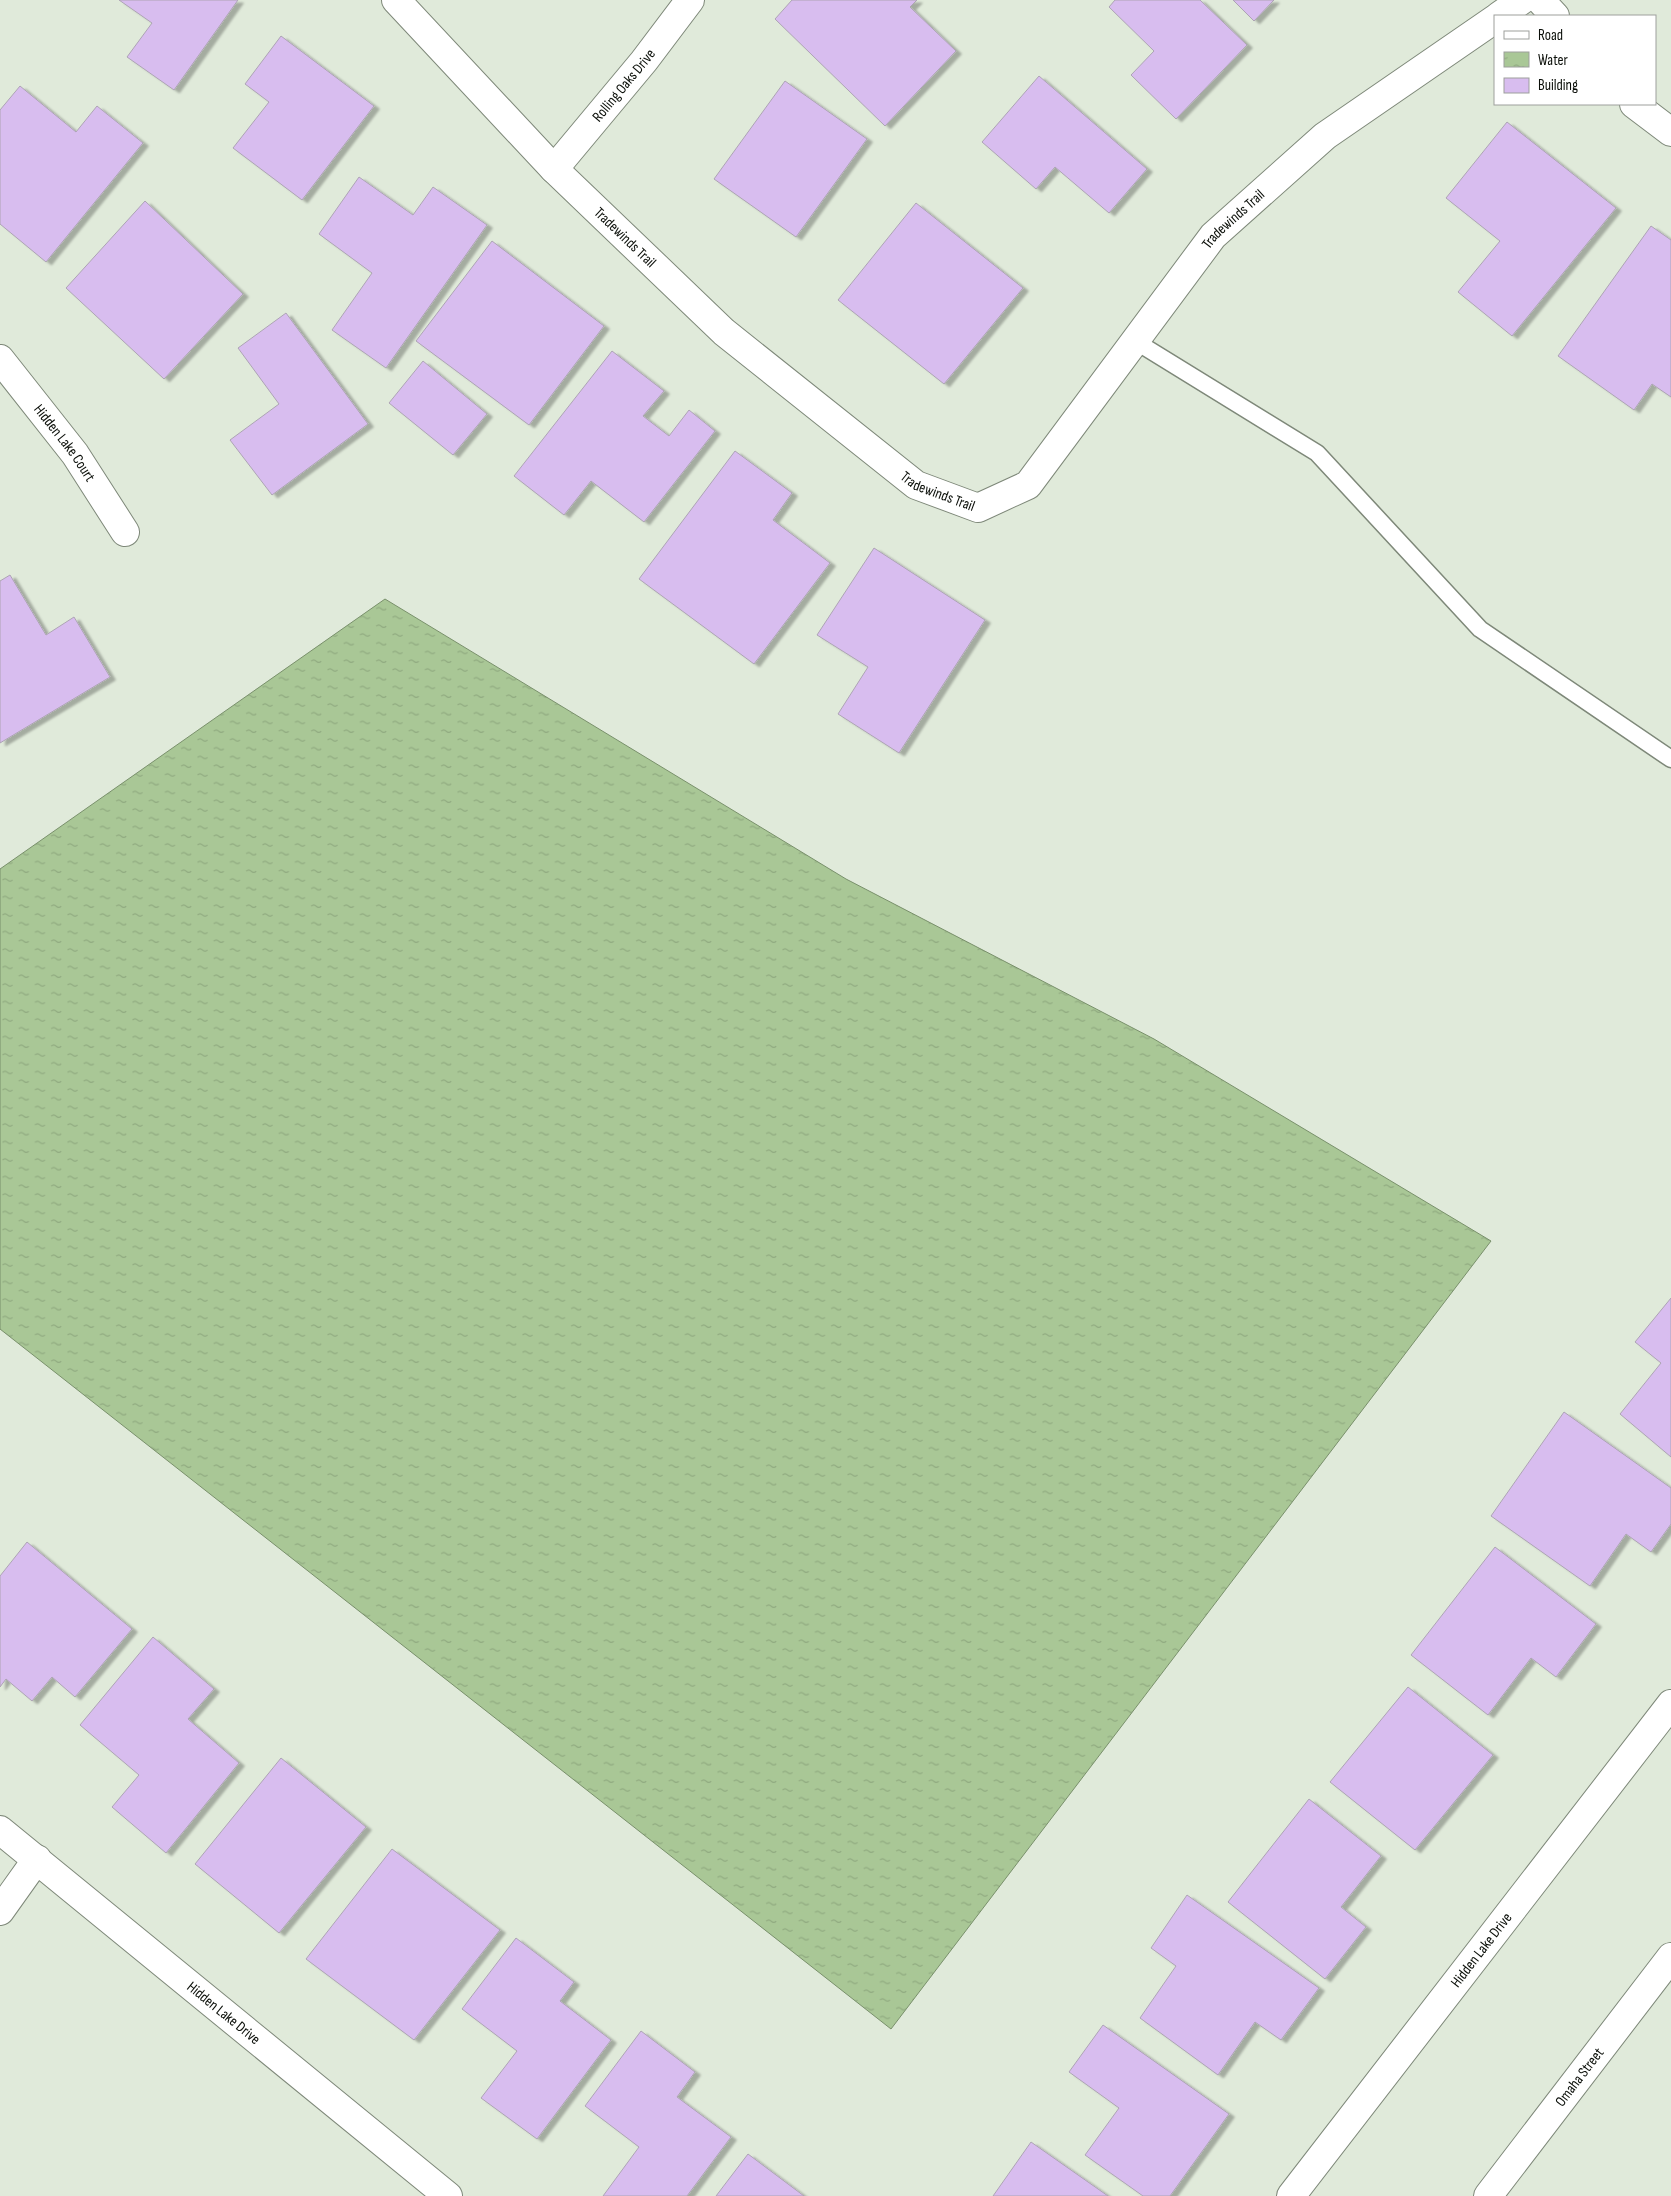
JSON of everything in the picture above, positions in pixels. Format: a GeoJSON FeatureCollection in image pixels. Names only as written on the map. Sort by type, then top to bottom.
{"type":"FeatureCollection","features":[{"type":"Feature","properties":{"kind":"street","name":"Tradewinds Trail"},"geometry":{"type":"LineString","coordinates":[[396,0],[554,170],[724,332],[916,485],[978,508],[1028,485],[1213,236],[1325,136],[1494,20]]}},
{"type":"Feature","properties":{"kind":"street","name":"Rolling Oaks Drive"},"geometry":{"type":"LineString","coordinates":[[554,170],[644,61],[690,0]]}},
{"type":"Feature","properties":{"kind":"street"},"geometry":{"type":"LineString","coordinates":[[1500,15],[1522,0]]}},
{"type":"Feature","properties":{"kind":"street"},"geometry":{"type":"LineString","coordinates":[[1540,0],[1554,15]]}},
{"type":"Feature","properties":{"kind":"street"},"geometry":{"type":"LineString","coordinates":[[1635,105],[1671,132]]}},
{"type":"Feature","properties":{"kind":"street","name":"Hidden Lake Court"},"geometry":{"type":"LineString","coordinates":[[0,359],[75,454],[125,532]]}},
{"type":"Feature","properties":{"kind":"street","name":"Hidden Lake Drive"},"geometry":{"type":"LineString","coordinates":[[1291,2196],[1671,1704]]}},
{"type":"Feature","properties":{"kind":"street","name":"Hidden Lake Drive"},"geometry":{"type":"LineString","coordinates":[[0,1830],[448,2196]]}},
{"type":"Feature","properties":{"kind":"street"},"geometry":{"type":"LineString","coordinates":[[0,1911],[37,1859]]}},
{"type":"Feature","properties":{"kind":"street","name":"Omaha Street"},"geometry":{"type":"LineString","coordinates":[[1488,2196],[1671,1957]]}},
{"type":"Feature","properties":{"kind":"lane"},"geometry":{"type":"LineString","coordinates":[[1135,341],[1317,453],[1480,629],[1671,759]]}},
{"type":"Feature","properties":{"kind":"water"},"geometry":{"type":"Polygon","coordinates":[[[385,599],[846,879],[1154,1039],[1491,1241],[891,2029],[0,1329],[0,869],[385,599]]]}},
{"type":"Feature","properties":{"kind":"building"},"geometry":{"type":"Polygon","coordinates":[[[119,0],[238,0],[174,90],[127,57],[152,23],[119,0]]]}},
{"type":"Feature","properties":{"kind":"building"},"geometry":{"type":"Polygon","coordinates":[[[792,0],[917,0],[910,7],[956,51],[885,126],[775,19],[792,0]]]}},
{"type":"Feature","properties":{"kind":"building"},"geometry":{"type":"Polygon","coordinates":[[[1115,0],[1200,0],[1247,45],[1176,119],[1131,75],[1154,51],[1109,7],[1115,0]]]}},
{"type":"Feature","properties":{"kind":"building"},"geometry":{"type":"Polygon","coordinates":[[[1233,0],[1274,0],[1254,21],[1233,0]]]}},
{"type":"Feature","properties":{"kind":"building"},"geometry":{"type":"Polygon","coordinates":[[[281,36],[374,106],[302,200],[233,148],[269,102],[245,84],[281,36]]]}},
{"type":"Feature","properties":{"kind":"building"},"geometry":{"type":"Polygon","coordinates":[[[1039,76],[1147,169],[1109,213],[1055,167],[1036,189],[982,142],[1039,76]]]}},
{"type":"Feature","properties":{"kind":"building"},"geometry":{"type":"Polygon","coordinates":[[[785,81],[867,139],[796,237],[714,179],[785,81]]]}},
{"type":"Feature","properties":{"kind":"building"},"geometry":{"type":"Polygon","coordinates":[[[20,86],[76,132],[97,106],[143,143],[46,262],[0,224],[0,110],[20,86]]]}},
{"type":"Feature","properties":{"kind":"building"},"geometry":{"type":"Polygon","coordinates":[[[1507,122],[1616,208],[1512,336],[1458,292],[1500,241],[1446,198],[1507,122]]]}},
{"type":"Feature","properties":{"kind":"building"},"geometry":{"type":"Polygon","coordinates":[[[359,177],[413,215],[433,187],[487,225],[386,368],[332,330],[372,273],[319,234],[359,177]]]}},
{"type":"Feature","properties":{"kind":"building"},"geometry":{"type":"Polygon","coordinates":[[[145,201],[243,294],[164,379],[66,288],[145,201]]]}},
{"type":"Feature","properties":{"kind":"building"},"geometry":{"type":"Polygon","coordinates":[[[916,203],[1023,288],[944,384],[838,300],[916,203]]]}},
{"type":"Feature","properties":{"kind":"building"},"geometry":{"type":"Polygon","coordinates":[[[1651,226],[1671,240],[1671,397],[1652,384],[1634,410],[1558,356],[1651,226]]]}},
{"type":"Feature","properties":{"kind":"building"},"geometry":{"type":"Polygon","coordinates":[[[492,241],[604,326],[529,425],[416,341],[492,241]]]}},
{"type":"Feature","properties":{"kind":"building"},"geometry":{"type":"Polygon","coordinates":[[[286,313],[368,424],[272,495],[230,440],[279,404],[238,348],[286,313]]]}},
{"type":"Feature","properties":{"kind":"building"},"geometry":{"type":"Polygon","coordinates":[[[612,351],[664,391],[643,416],[669,436],[689,410],[715,431],[644,522],[591,481],[564,515],[514,476],[612,351]]]}},
{"type":"Feature","properties":{"kind":"building"},"geometry":{"type":"Polygon","coordinates":[[[423,361],[487,414],[453,455],[389,403],[423,361]]]}},
{"type":"Feature","properties":{"kind":"building"},"geometry":{"type":"Polygon","coordinates":[[[735,451],[792,493],[773,520],[830,563],[754,664],[639,579],[735,451]]]}},
{"type":"Feature","properties":{"kind":"building"},"geometry":{"type":"Polygon","coordinates":[[[874,548],[985,620],[899,753],[838,714],[868,667],[817,635],[874,548]]]}},
{"type":"Feature","properties":{"kind":"building"},"geometry":{"type":"Polygon","coordinates":[[[10,575],[46,635],[74,617],[110,677],[0,743],[0,581],[10,575]]]}},
{"type":"Feature","properties":{"kind":"building"},"geometry":{"type":"Polygon","coordinates":[[[1671,1298],[1671,1457],[1620,1414],[1661,1363],[1635,1342],[1671,1298]]]}},
{"type":"Feature","properties":{"kind":"building"},"geometry":{"type":"Polygon","coordinates":[[[1564,1412],[1671,1488],[1671,1524],[1651,1552],[1626,1534],[1590,1586],[1491,1516],[1564,1412]]]}},
{"type":"Feature","properties":{"kind":"building"},"geometry":{"type":"Polygon","coordinates":[[[27,1542],[132,1629],[75,1697],[52,1677],[32,1701],[6,1679],[0,1687],[0,1576],[27,1542]]]}},
{"type":"Feature","properties":{"kind":"building"},"geometry":{"type":"Polygon","coordinates":[[[1495,1547],[1596,1624],[1556,1677],[1531,1658],[1488,1715],[1411,1655],[1495,1547]]]}},
{"type":"Feature","properties":{"kind":"building"},"geometry":{"type":"Polygon","coordinates":[[[153,1637],[214,1689],[188,1719],[239,1763],[166,1853],[112,1807],[139,1775],[80,1725],[153,1637]]]}},
{"type":"Feature","properties":{"kind":"building"},"geometry":{"type":"Polygon","coordinates":[[[1408,1687],[1493,1755],[1415,1850],[1330,1782],[1408,1687]]]}},
{"type":"Feature","properties":{"kind":"building"},"geometry":{"type":"Polygon","coordinates":[[[281,1758],[366,1827],[279,1933],[195,1864],[281,1758]]]}},
{"type":"Feature","properties":{"kind":"building"},"geometry":{"type":"Polygon","coordinates":[[[1309,1799],[1381,1856],[1341,1907],[1366,1927],[1325,1979],[1228,1902],[1309,1799]]]}},
{"type":"Feature","properties":{"kind":"building"},"geometry":{"type":"Polygon","coordinates":[[[392,1849],[500,1930],[414,2040],[306,1959],[392,1849]]]}},
{"type":"Feature","properties":{"kind":"building"},"geometry":{"type":"Polygon","coordinates":[[[1187,1895],[1319,1988],[1281,2040],[1255,2022],[1218,2075],[1140,2018],[1176,1966],[1151,1948],[1187,1895]]]}},
{"type":"Feature","properties":{"kind":"building"},"geometry":{"type":"Polygon","coordinates":[[[516,1938],[574,1982],[560,2001],[611,2040],[537,2139],[481,2098],[517,2051],[462,2009],[516,1938]]]}},
{"type":"Feature","properties":{"kind":"building"},"geometry":{"type":"Polygon","coordinates":[[[1103,2025],[1229,2114],[1170,2196],[1143,2196],[1085,2155],[1119,2108],[1069,2072],[1103,2025]]]}},
{"type":"Feature","properties":{"kind":"building"},"geometry":{"type":"Polygon","coordinates":[[[641,2031],[695,2072],[677,2097],[731,2137],[687,2196],[603,2196],[639,2147],[585,2106],[641,2031]]]}},
{"type":"Feature","properties":{"kind":"building"},"geometry":{"type":"Polygon","coordinates":[[[1031,2142],[1108,2196],[993,2196],[1031,2142]]]}},
{"type":"Feature","properties":{"kind":"building"},"geometry":{"type":"Polygon","coordinates":[[[748,2154],[804,2196],[716,2196],[748,2154]]]}}]}
